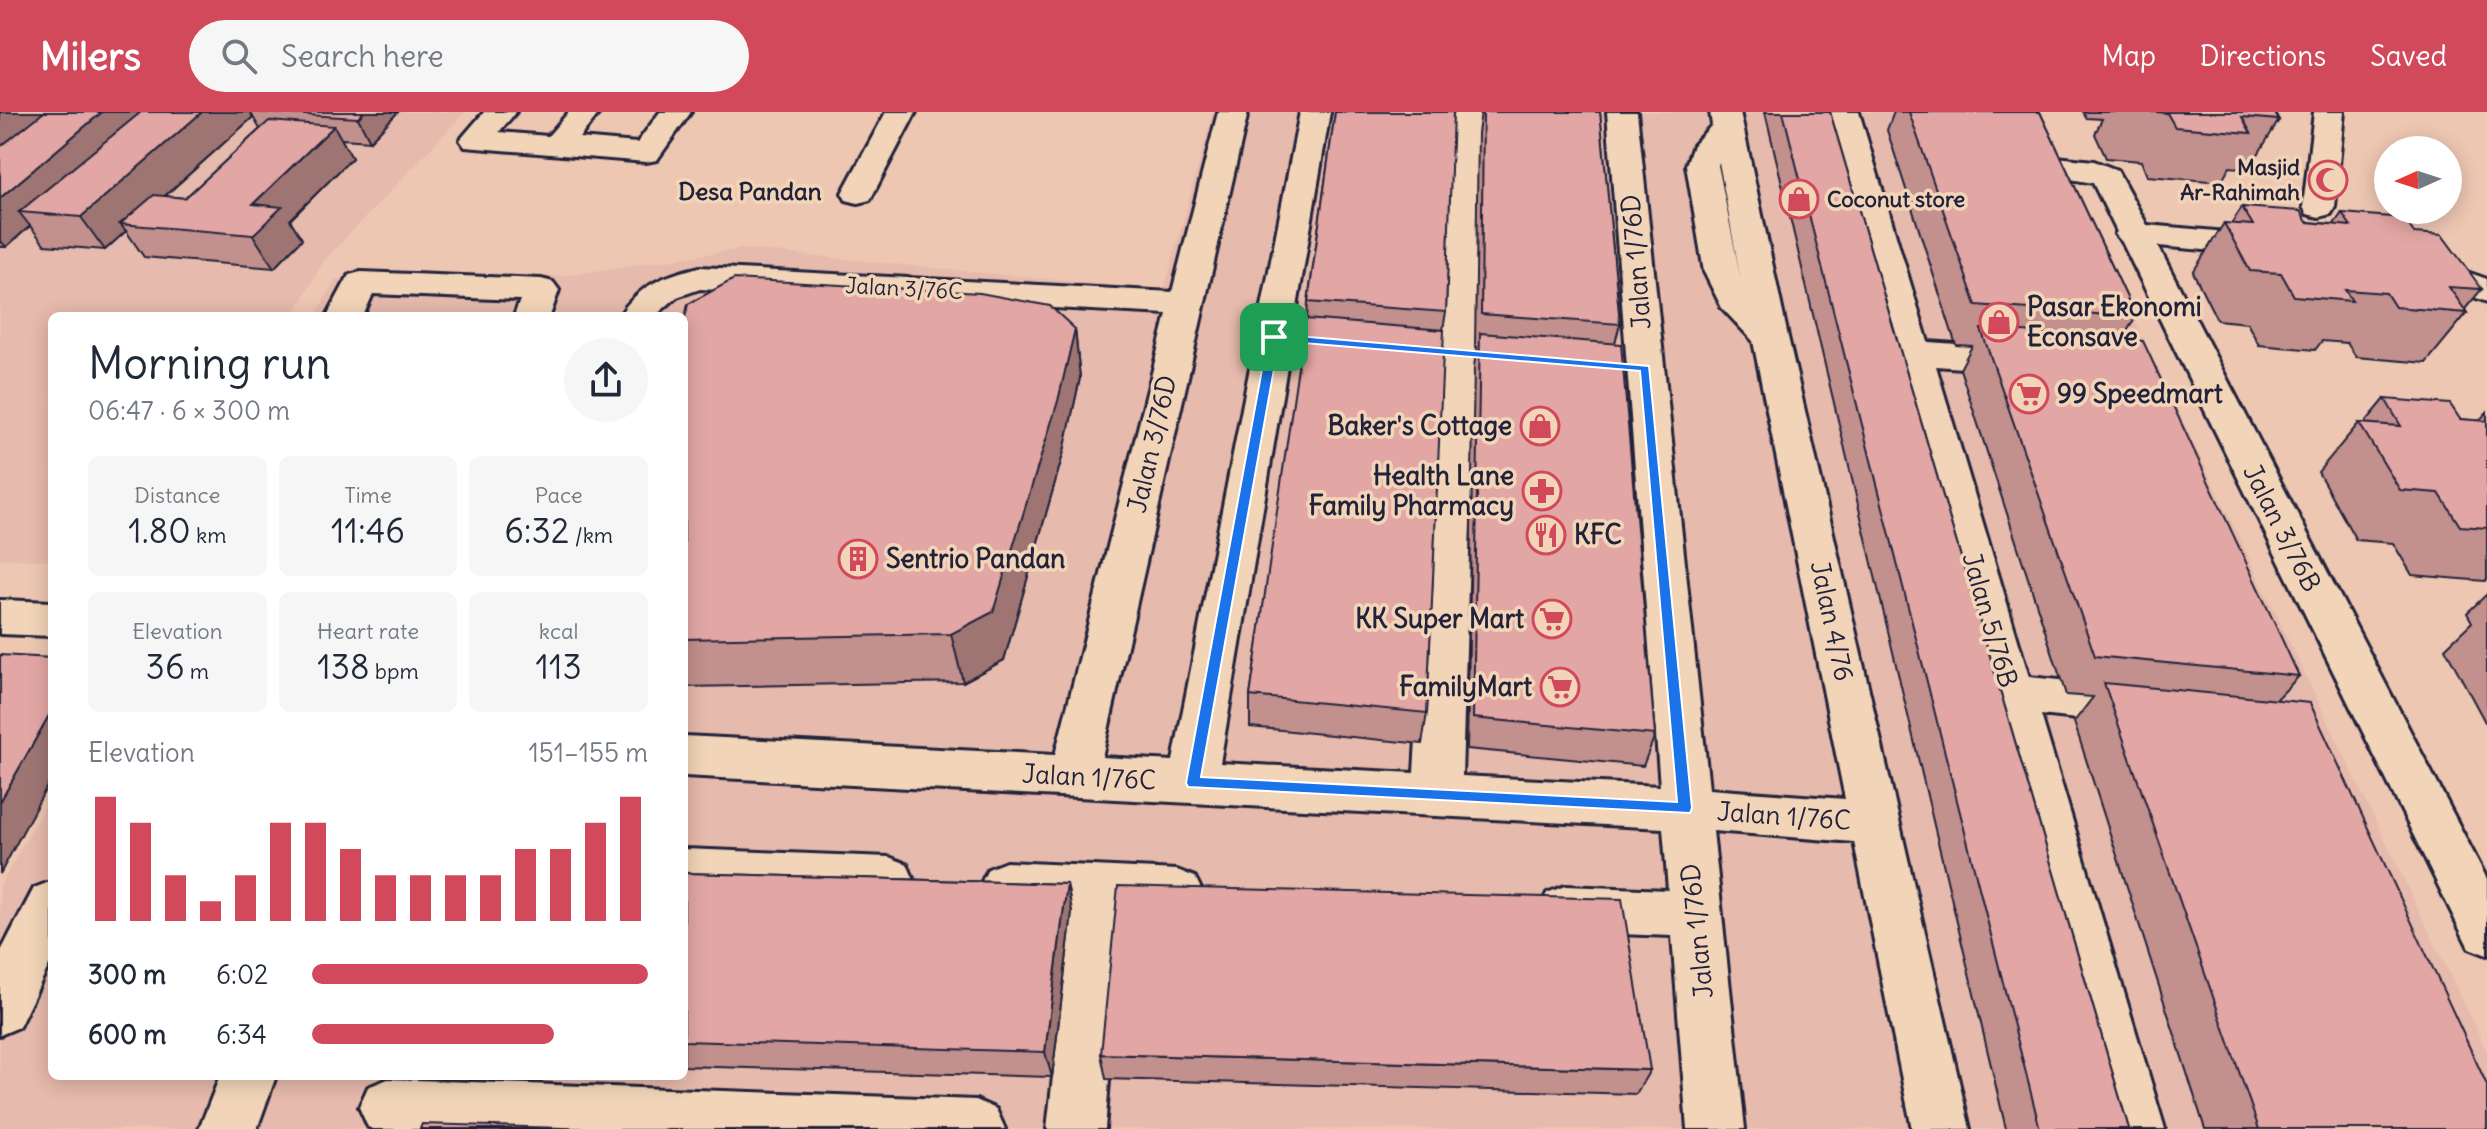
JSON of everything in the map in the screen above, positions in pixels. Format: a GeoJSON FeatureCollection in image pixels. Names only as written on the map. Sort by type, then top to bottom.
{"type":"FeatureCollection","features":[{"type":"Feature","properties":{"kind":"street"},"geometry":{"type":"LineString","coordinates":[[501,112],[476,140],[646,153],[676,112]]}},
{"type":"Feature","properties":{"kind":"street"},"geometry":{"type":"LineString","coordinates":[[556,146],[585,112]]}},
{"type":"Feature","properties":{"kind":"street"},"geometry":{"type":"LineString","coordinates":[[858,193],[901,112]]}},
{"type":"Feature","properties":{"kind":"street","name":"Jalan 3/76D"},"geometry":{"type":"LineString","coordinates":[[1074,776],[1233,112]]}},
{"type":"Feature","properties":{"kind":"street"},"geometry":{"type":"LineString","coordinates":[[2319,207],[2329,112]]}},
{"type":"Feature","properties":{"kind":"street"},"geometry":{"type":"LineString","coordinates":[[1193,783],[1289,339],[1325,114]]}},
{"type":"Feature","properties":{"kind":"street","name":"Jalan 4/76"},"geometry":{"type":"LineString","coordinates":[[1726,119],[1709,145],[1702,165],[1721,272],[1725,288],[1735,303],[1770,337],[1941,1129]]}},
{"type":"Feature","properties":{"kind":"street","name":"Jalan 5/76B"},"geometry":{"type":"LineString","coordinates":[[1857,119],[1913,353],[2136,1129]]}},
{"type":"Feature","properties":{"kind":"street"},"geometry":{"type":"LineString","coordinates":[[1437,796],[1468,121]]}},
{"type":"Feature","properties":{"kind":"street","name":"Jalan 1/76D"},"geometry":{"type":"LineString","coordinates":[[1613,127],[1630,367],[1685,808],[1716,1129]]}},
{"type":"Feature","properties":{"kind":"street","name":"Jalan 3/76B"},"geometry":{"type":"LineString","coordinates":[[2066,209],[2040,150],[2106,177],[2132,234],[2487,931]]}},
{"type":"Feature","properties":{"kind":"street"},"geometry":{"type":"LineString","coordinates":[[2132,234],[2304,249]]}},
{"type":"Feature","properties":{"kind":"street"},"geometry":{"type":"LineString","coordinates":[[2396,259],[2487,291]]}},
{"type":"Feature","properties":{"kind":"street","name":"Jalan 3/76C"},"geometry":{"type":"LineString","coordinates":[[640,312],[646,302],[673,283],[700,278],[1186,304]]}},
{"type":"Feature","properties":{"kind":"street"},"geometry":{"type":"LineString","coordinates":[[347,312],[361,283],[541,290],[533,312]]}},
{"type":"Feature","properties":{"kind":"street"},"geometry":{"type":"LineString","coordinates":[[1913,353],[2063,363]]}},
{"type":"Feature","properties":{"kind":"street"},"geometry":{"type":"LineString","coordinates":[[0,617],[48,619]]}},
{"type":"Feature","properties":{"kind":"street"},"geometry":{"type":"LineString","coordinates":[[2012,694],[2186,712]]}},
{"type":"Feature","properties":{"kind":"street","name":"Jalan 1/76C"},"geometry":{"type":"LineString","coordinates":[[688,756],[1685,808],[1877,823]]}},
{"type":"Feature","properties":{"kind":"street"},"geometry":{"type":"LineString","coordinates":[[688,871],[1225,895]]}},
{"type":"Feature","properties":{"kind":"street"},"geometry":{"type":"LineString","coordinates":[[1076,1129],[1100,889]]}},
{"type":"Feature","properties":{"kind":"street"},"geometry":{"type":"LineString","coordinates":[[1523,907],[1695,914]]}},
{"type":"Feature","properties":{"kind":"street"},"geometry":{"type":"LineString","coordinates":[[0,1009],[48,912]]}},
{"type":"Feature","properties":{"kind":"street"},"geometry":{"type":"LineString","coordinates":[[228,1129],[246,1080]]}},
{"type":"Feature","properties":{"kind":"street"},"geometry":{"type":"LineString","coordinates":[[389,1104],[976,1129]]}},
{"type":"Feature","properties":{"kind":"shaded area"},"geometry":{"type":"Polygon","coordinates":[[[0,112],[465,112],[323,262],[295,312],[48,312],[48,560],[0,559],[0,112]]]}},
{"type":"Feature","properties":{"kind":"shaded area"},"geometry":{"type":"Polygon","coordinates":[[[1213,112],[2034,112],[2487,1052],[2487,1129],[0,1129],[0,886],[48,799],[48,1080],[688,1080],[688,312],[317,312],[336,279],[561,276],[742,249],[1164,291],[1213,112]]]}},
{"type":"Feature","properties":{"kind":"building"},"geometry":{"type":"Polygon","coordinates":[[[44,112],[102,112],[0,198],[0,147],[44,112]]]}},
{"type":"Feature","properties":{"kind":"building"},"geometry":{"type":"Polygon","coordinates":[[[141,112],[202,112],[81,217],[19,212],[141,112]]]}},
{"type":"Feature","properties":{"kind":"building"},"geometry":{"type":"Polygon","coordinates":[[[256,112],[364,112],[358,118],[256,112]]]}},
{"type":"Feature","properties":{"kind":"building"},"geometry":{"type":"Polygon","coordinates":[[[1335,112],[1453,112],[1446,312],[1308,302],[1335,112]]]}},
{"type":"Feature","properties":{"kind":"building"},"geometry":{"type":"Polygon","coordinates":[[[1483,112],[1600,112],[1620,324],[1481,314],[1483,112]]]}},
{"type":"Feature","properties":{"kind":"building"},"geometry":{"type":"Polygon","coordinates":[[[1783,112],[1830,112],[2129,1129],[2040,1129],[1783,112]]]}},
{"type":"Feature","properties":{"kind":"building"},"geometry":{"type":"Polygon","coordinates":[[[1909,112],[2040,112],[2136,317],[1976,305],[1909,112]]]}},
{"type":"Feature","properties":{"kind":"building"},"geometry":{"type":"Polygon","coordinates":[[[2157,112],[2274,112],[2279,120],[2242,117],[2251,133],[2175,127],[2167,113],[2157,112]]]}},
{"type":"Feature","properties":{"kind":"building"},"geometry":{"type":"Polygon","coordinates":[[[269,121],[334,126],[253,204],[282,207],[253,235],[120,224],[154,195],[185,198],[269,121]]]}},
{"type":"Feature","properties":{"kind":"building"},"geometry":{"type":"Polygon","coordinates":[[[2242,207],[2300,211],[2307,222],[2351,226],[2342,213],[2374,216],[2374,224],[2408,224],[2414,233],[2442,235],[2482,289],[2449,287],[2467,313],[2395,307],[2386,293],[2345,290],[2352,301],[2294,296],[2281,273],[2250,271],[2224,223],[2253,225],[2242,207]]]}},
{"type":"Feature","properties":{"kind":"building","name":"Sentrio Pandan"},"geometry":{"type":"Polygon","coordinates":[[[734,279],[980,293],[1050,306],[1075,329],[1058,401],[993,612],[951,634],[688,639],[688,304],[734,279]]]}},
{"type":"Feature","properties":{"kind":"building"},"geometry":{"type":"Polygon","coordinates":[[[1305,319],[1444,330],[1427,713],[1250,696],[1305,319]]]}},
{"type":"Feature","properties":{"kind":"building"},"geometry":{"type":"Polygon","coordinates":[[[1981,329],[2143,341],[2299,676],[2095,656],[1981,329]]]}},
{"type":"Feature","properties":{"kind":"building"},"geometry":{"type":"Polygon","coordinates":[[[1480,333],[1621,344],[1655,735],[1473,718],[1480,333]]]}},
{"type":"Feature","properties":{"kind":"building"},"geometry":{"type":"Polygon","coordinates":[[[2385,399],[2450,404],[2460,419],[2487,421],[2487,528],[2460,526],[2439,493],[2400,490],[2359,423],[2401,426],[2385,399]]]}},
{"type":"Feature","properties":{"kind":"building"},"geometry":{"type":"Polygon","coordinates":[[[0,655],[48,658],[48,717],[0,802],[0,655]]]}},
{"type":"Feature","properties":{"kind":"building"},"geometry":{"type":"Polygon","coordinates":[[[2104,683],[2310,703],[2487,1085],[2487,1129],[2259,1129],[2104,683]]]}},
{"type":"Feature","properties":{"kind":"building"},"geometry":{"type":"Polygon","coordinates":[[[688,873],[1067,884],[1045,1052],[688,1041],[688,873]]]}},
{"type":"Feature","properties":{"kind":"building"},"geometry":{"type":"Polygon","coordinates":[[[1118,886],[1622,899],[1650,1070],[1101,1054],[1118,886]]]}},
{"type":"Feature","properties":{"kind":"building"},"geometry":{"type":"Polygon","coordinates":[[[422,1124],[602,1129],[420,1129],[422,1124]]]}},
{"type":"Feature","properties":{"kind":"place","name":"Masjid Ar-Rahimah"},"geometry":{"type":"Point","coordinates":[2328,180]}},
{"type":"Feature","properties":{"kind":"place","name":"Coconut store"},"geometry":{"type":"Point","coordinates":[1799,199]}},
{"type":"Feature","properties":{"kind":"place","name":"Pasar Ekonomi Econsave"},"geometry":{"type":"Point","coordinates":[1999,322]}},
{"type":"Feature","properties":{"kind":"place","name":"99 Speedmart"},"geometry":{"type":"Point","coordinates":[2029,394]}},
{"type":"Feature","properties":{"kind":"place","name":"Baker's Cottage"},"geometry":{"type":"Point","coordinates":[1540,426]}},
{"type":"Feature","properties":{"kind":"place","name":"Health Lane Family Pharmacy"},"geometry":{"type":"Point","coordinates":[1542,491]}},
{"type":"Feature","properties":{"kind":"place","name":"KFC"},"geometry":{"type":"Point","coordinates":[1546,535]}},
{"type":"Feature","properties":{"kind":"place","name":"Sentrio Pandan"},"geometry":{"type":"Point","coordinates":[858,559]}},
{"type":"Feature","properties":{"kind":"place","name":"KK Super Mart"},"geometry":{"type":"Point","coordinates":[1552,619]}},
{"type":"Feature","properties":{"kind":"place","name":"FamilyMart"},"geometry":{"type":"Point","coordinates":[1560,687]}},
{"type":"Feature","properties":{"kind":"district","name":"Desa Pandan"},"geometry":{"type":"Point","coordinates":[750,192]}},
{"type":"Feature","properties":{"kind":"route"},"geometry":{"type":"LineString","coordinates":[[1274,337],[1645,368],[1685,808],[1193,783],[1274,337]]}}]}
